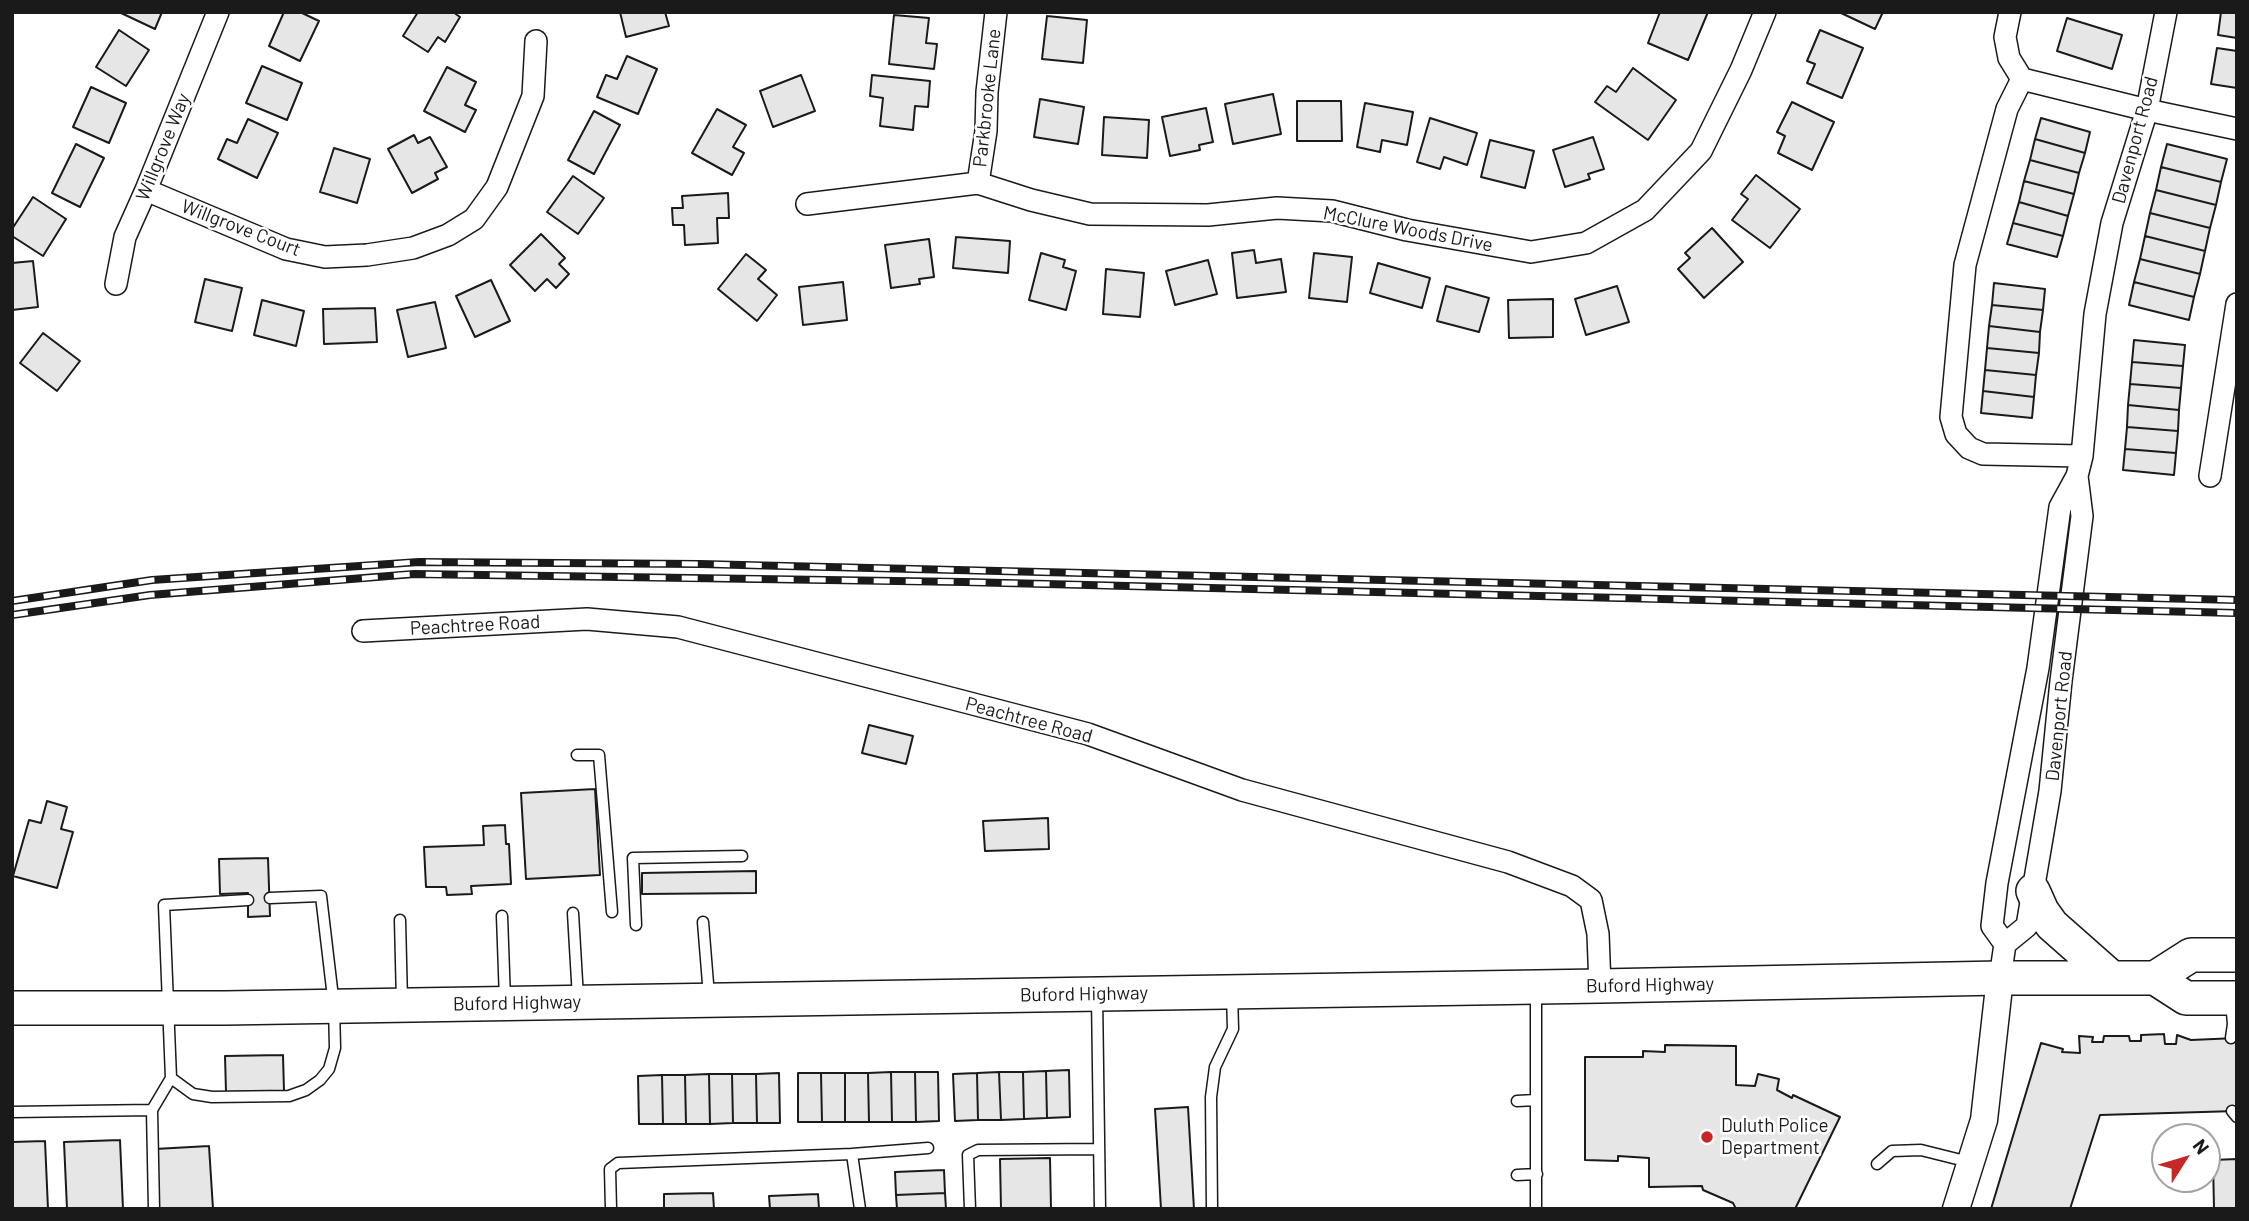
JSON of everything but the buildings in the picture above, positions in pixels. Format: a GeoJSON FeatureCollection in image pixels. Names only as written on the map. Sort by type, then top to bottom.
{"type":"FeatureCollection","features":[{"type":"Feature","properties":{"kind":"main road"},"geometry":{"type":"LineString","coordinates":[[2033,891],[2052,925],[2112,978]]}},
{"type":"Feature","properties":{"kind":"main road"},"geometry":{"type":"LineString","coordinates":[[2234,998],[2186,998],[2155,978],[2191,955],[2237,955]]}},
{"type":"Feature","properties":{"kind":"main road","name":"Buford Highway"},"geometry":{"type":"LineString","coordinates":[[12,1008],[334,1006],[2000,978],[2155,978]]}},
{"type":"Feature","properties":{"kind":"street","name":"Willgrove Way"},"geometry":{"type":"LineString","coordinates":[[116,285],[125,237],[218,12]]}},
{"type":"Feature","properties":{"kind":"street","name":"Parkbrooke Lane"},"geometry":{"type":"LineString","coordinates":[[978,183],[986,131],[987,92],[996,12]]}},
{"type":"Feature","properties":{"kind":"street","name":"McClure Woods Drive"},"geometry":{"type":"LineString","coordinates":[[807,204],[978,183],[1031,200],[1090,214],[1208,215],[1278,208],[1332,211],[1407,230],[1531,252],[1586,243],[1645,211],[1701,151],[1741,71],[1765,12]]}},
{"type":"Feature","properties":{"kind":"street"},"geometry":{"type":"LineString","coordinates":[[2010,12],[2005,37],[2009,58],[2022,79],[2147,110],[2237,128]]}},
{"type":"Feature","properties":{"kind":"street","name":"Davenport Road"},"geometry":{"type":"LineString","coordinates":[[2004,944],[2027,926],[2050,791],[2082,516],[2079,466],[2097,300],[2112,223],[2147,110],[2166,12]]}},
{"type":"Feature","properties":{"kind":"street","name":"Willgrove Court"},"geometry":{"type":"LineString","coordinates":[[146,190],[286,249],[325,257],[367,255],[413,248],[448,235],[474,219],[497,187],[533,96],[536,41]]}},
{"type":"Feature","properties":{"kind":"street"},"geometry":{"type":"LineString","coordinates":[[2022,79],[2007,109],[1965,265],[1951,417],[1956,434],[1969,448],[1983,454],[2079,466]]}},
{"type":"Feature","properties":{"kind":"street"},"geometry":{"type":"LineString","coordinates":[[2210,476],[2235,334],[2237,304]]}},
{"type":"Feature","properties":{"kind":"street","name":"Davenport Road"},"geometry":{"type":"LineString","coordinates":[[2000,978],[2004,944],[1992,926],[1997,883],[2038,667],[2060,507],[2079,466]]}},
{"type":"Feature","properties":{"kind":"street","name":"Peachtree Road"},"geometry":{"type":"LineString","coordinates":[[363,631],[587,619],[678,627],[1088,734],[1242,790],[1508,862],[1572,886],[1591,900],[1598,934],[1600,986]]}},
{"type":"Feature","properties":{"kind":"street"},"geometry":{"type":"LineString","coordinates":[[1956,1209],[1984,1120],[2000,978]]}},
{"type":"Feature","properties":{"kind":"lane"},"geometry":{"type":"LineString","coordinates":[[577,755],[599,755],[612,912]]}},
{"type":"Feature","properties":{"kind":"lane"},"geometry":{"type":"LineString","coordinates":[[636,925],[633,858],[742,856]]}},
{"type":"Feature","properties":{"kind":"lane"},"geometry":{"type":"LineString","coordinates":[[171,1078],[193,1094],[212,1097],[289,1096],[306,1090],[329,1069],[335,1048],[334,1006],[321,896],[270,898]]}},
{"type":"Feature","properties":{"kind":"lane"},"geometry":{"type":"LineString","coordinates":[[154,1209],[152,1110],[171,1078],[164,905],[248,900]]}},
{"type":"Feature","properties":{"kind":"lane"},"geometry":{"type":"LineString","coordinates":[[573,913],[578,1002]]}},
{"type":"Feature","properties":{"kind":"lane"},"geometry":{"type":"LineString","coordinates":[[502,916],[505,1003]]}},
{"type":"Feature","properties":{"kind":"lane"},"geometry":{"type":"LineString","coordinates":[[400,919],[402,1005]]}},
{"type":"Feature","properties":{"kind":"lane"},"geometry":{"type":"LineString","coordinates":[[703,922],[709,999]]}},
{"type":"Feature","properties":{"kind":"lane"},"geometry":{"type":"LineString","coordinates":[[1536,987],[1536,1209]]}},
{"type":"Feature","properties":{"kind":"lane"},"geometry":{"type":"LineString","coordinates":[[1212,1209],[1211,1097],[1215,1067],[1233,1029],[1232,992]]}},
{"type":"Feature","properties":{"kind":"lane"},"geometry":{"type":"LineString","coordinates":[[1097,993],[1100,1209]]}},
{"type":"Feature","properties":{"kind":"lane"},"geometry":{"type":"LineString","coordinates":[[2231,1038],[2234,998]]}},
{"type":"Feature","properties":{"kind":"lane"},"geometry":{"type":"LineString","coordinates":[[1517,1101],[1536,1100]]}},
{"type":"Feature","properties":{"kind":"lane"},"geometry":{"type":"LineString","coordinates":[[12,1112],[152,1110]]}},
{"type":"Feature","properties":{"kind":"lane"},"geometry":{"type":"LineString","coordinates":[[611,1209],[610,1169],[618,1163],[852,1154],[928,1148]]}},
{"type":"Feature","properties":{"kind":"lane"},"geometry":{"type":"LineString","coordinates":[[970,1209],[968,1155],[978,1150],[1100,1149]]}},
{"type":"Feature","properties":{"kind":"lane"},"geometry":{"type":"LineString","coordinates":[[1877,1164],[1892,1151],[1921,1150],[1971,1163]]}},
{"type":"Feature","properties":{"kind":"lane"},"geometry":{"type":"LineString","coordinates":[[852,1154],[860,1209]]}},
{"type":"Feature","properties":{"kind":"lane"},"geometry":{"type":"LineString","coordinates":[[1517,1175],[1537,1174]]}},
{"type":"Feature","properties":{"kind":"railway"},"geometry":{"type":"LineString","coordinates":[[12,601],[152,580],[419,562],[700,564],[2237,600]]}},
{"type":"Feature","properties":{"kind":"railway"},"geometry":{"type":"LineString","coordinates":[[12,615],[150,595],[414,574],[964,582],[2237,613]]}},
{"type":"Feature","properties":{"kind":"place","name":"Duluth Police Department"},"geometry":{"type":"Point","coordinates":[1707,1137]}}]}
